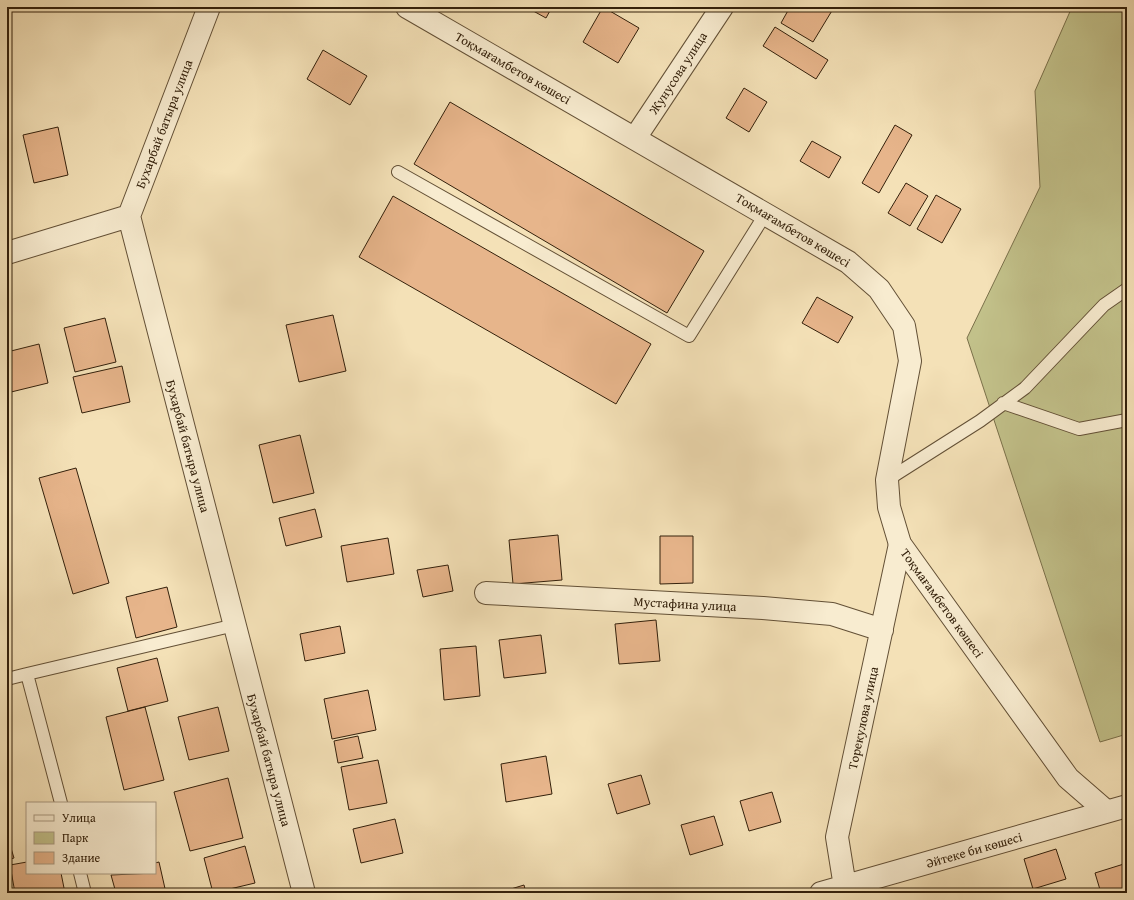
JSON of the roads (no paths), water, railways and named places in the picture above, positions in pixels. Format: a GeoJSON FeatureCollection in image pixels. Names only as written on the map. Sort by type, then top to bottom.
{"type":"FeatureCollection","features":[{"type":"Feature","properties":{"kind":"street","name":"Бухарбай батыра улица"},"geometry":{"type":"LineString","coordinates":[[209,7],[129,216],[304,893]]}},
{"type":"Feature","properties":{"kind":"street","name":"Тоқмағамбетов көшесі"},"geometry":{"type":"LineString","coordinates":[[407,7],[766,213],[848,262],[879,289],[904,326],[910,361],[886,480],[889,507],[900,544],[1068,778],[1106,811]]}},
{"type":"Feature","properties":{"kind":"street","name":"Жунусова улица"},"geometry":{"type":"LineString","coordinates":[[635,138],[722,7]]}},
{"type":"Feature","properties":{"kind":"street"},"geometry":{"type":"LineString","coordinates":[[7,253],[129,216]]}},
{"type":"Feature","properties":{"kind":"street","name":"Торекулова улица"},"geometry":{"type":"LineString","coordinates":[[846,890],[837,837],[900,544]]}},
{"type":"Feature","properties":{"kind":"street","name":"Мустафина улица"},"geometry":{"type":"LineString","coordinates":[[486,593],[763,608],[832,614],[882,630]]}},
{"type":"Feature","properties":{"kind":"street","name":"Әйтеке би көшесі"},"geometry":{"type":"LineString","coordinates":[[821,893],[846,890],[1106,811],[1127,806]]}},
{"type":"Feature","properties":{"kind":"lane"},"geometry":{"type":"LineString","coordinates":[[398,172],[689,336],[766,213]]}},
{"type":"Feature","properties":{"kind":"lane"},"geometry":{"type":"LineString","coordinates":[[886,480],[980,421],[1025,388],[1104,305],[1127,290]]}},
{"type":"Feature","properties":{"kind":"lane"},"geometry":{"type":"LineString","coordinates":[[1004,404],[1079,429],[1127,420]]}},
{"type":"Feature","properties":{"kind":"lane"},"geometry":{"type":"LineString","coordinates":[[7,679],[235,625]]}},
{"type":"Feature","properties":{"kind":"lane"},"geometry":{"type":"LineString","coordinates":[[27,674],[61,802]]}},
{"type":"Feature","properties":{"kind":"lane"},"geometry":{"type":"LineString","coordinates":[[80,874],[85,893]]}}]}
